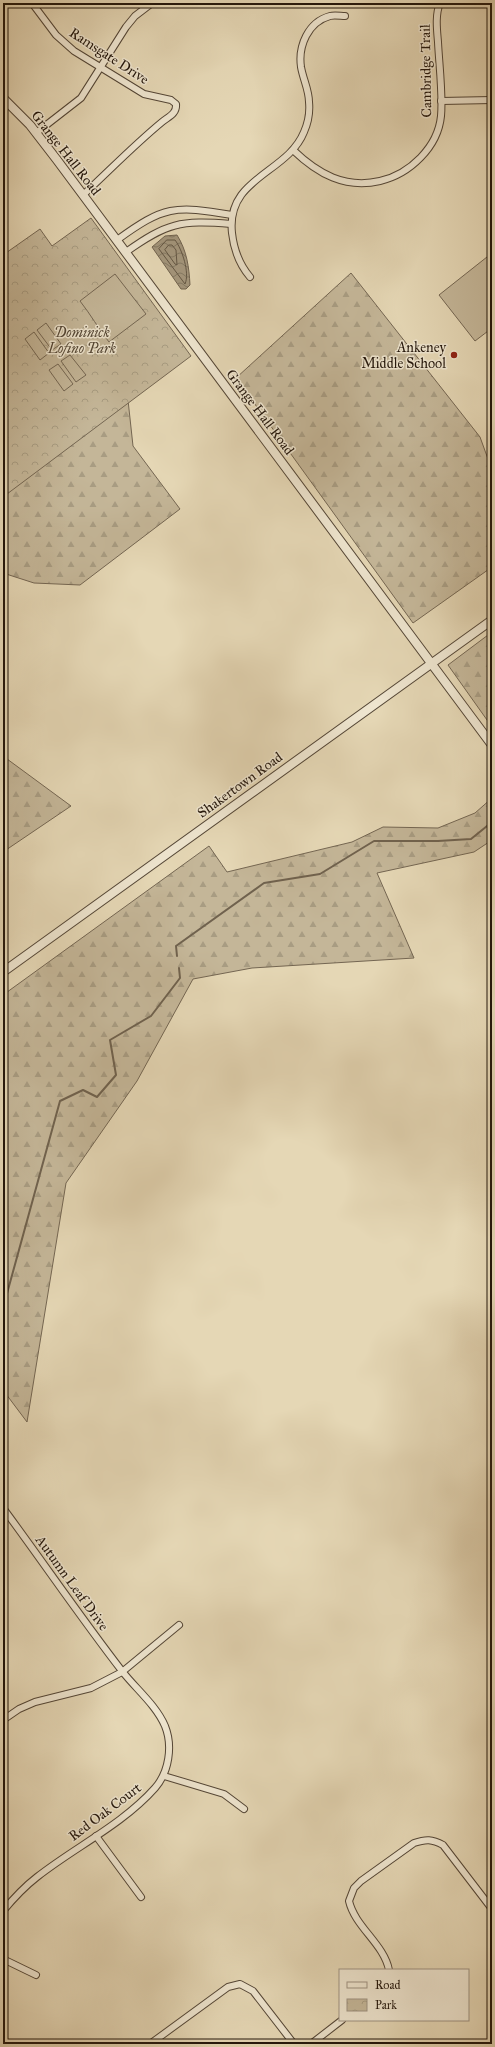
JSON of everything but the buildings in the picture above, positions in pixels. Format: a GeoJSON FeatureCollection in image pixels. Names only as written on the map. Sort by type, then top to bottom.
{"type":"FeatureCollection","features":[{"type":"Feature","properties":{"kind":"street","name":"Ramsgate Drive"},"geometry":{"type":"LineString","coordinates":[[32,3],[60,40],[74,51],[149,96],[174,102],[176,108],[173,114],[144,138],[83,195]]}},
{"type":"Feature","properties":{"kind":"street"},"geometry":{"type":"LineString","coordinates":[[36,133],[81,98],[130,21],[152,3]]}},
{"type":"Feature","properties":{"kind":"street","name":"Cambridge Trail"},"geometry":{"type":"LineString","coordinates":[[293,150],[314,169],[336,180],[360,184],[385,180],[408,168],[426,151],[438,128],[441,115],[437,19],[440,3]]}},
{"type":"Feature","properties":{"kind":"street"},"geometry":{"type":"LineString","coordinates":[[250,277],[241,265],[235,252],[231,224],[232,215],[246,188],[293,150],[304,133],[309,112],[308,94],[301,65],[301,50],[305,38],[314,25],[330,16],[345,16]]}},
{"type":"Feature","properties":{"kind":"street","name":"Grange Hall Road"},"geometry":{"type":"LineString","coordinates":[[3,98],[36,133],[117,240],[492,746]]}},
{"type":"Feature","properties":{"kind":"street"},"geometry":{"type":"LineString","coordinates":[[440,101],[492,100]]}},
{"type":"Feature","properties":{"kind":"street"},"geometry":{"type":"LineString","coordinates":[[117,240],[146,219],[168,210],[192,208],[232,215]]}},
{"type":"Feature","properties":{"kind":"street"},"geometry":{"type":"LineString","coordinates":[[126,252],[151,235],[172,225],[187,222],[231,224]]}},
{"type":"Feature","properties":{"kind":"street","name":"Shakertown Road"},"geometry":{"type":"LineString","coordinates":[[3,972],[492,620]]}},
{"type":"Feature","properties":{"kind":"street","name":"Autumn Leaf Drive"},"geometry":{"type":"LineString","coordinates":[[3,1508],[122,1672]]}},
{"type":"Feature","properties":{"kind":"street"},"geometry":{"type":"LineString","coordinates":[[3,1720],[19,1709],[35,1702],[91,1688],[122,1672],[179,1625]]}},
{"type":"Feature","properties":{"kind":"street","name":"Red Oak Court"},"geometry":{"type":"LineString","coordinates":[[3,1911],[36,1877],[96,1836],[137,1805],[155,1788],[164,1776],[168,1761],[168,1744],[165,1726],[156,1712],[122,1672]]}},
{"type":"Feature","properties":{"kind":"street"},"geometry":{"type":"LineString","coordinates":[[164,1776],[224,1794],[244,1809]]}},
{"type":"Feature","properties":{"kind":"street"},"geometry":{"type":"LineString","coordinates":[[96,1836],[141,1897]]}},
{"type":"Feature","properties":{"kind":"street"},"geometry":{"type":"LineString","coordinates":[[389,1969],[385,1958],[356,1918],[349,1901],[354,1888],[361,1881],[414,1843],[423,1840],[433,1840],[443,1845],[492,1909]]}},
{"type":"Feature","properties":{"kind":"street"},"geometry":{"type":"LineString","coordinates":[[3,1959],[36,1975]]}},
{"type":"Feature","properties":{"kind":"street"},"geometry":{"type":"LineString","coordinates":[[150,2044],[228,1987],[240,1984],[253,1991],[294,2044]]}},
{"type":"Feature","properties":{"kind":"street"},"geometry":{"type":"LineString","coordinates":[[311,2044],[341,2021]]}},
{"type":"Feature","properties":{"kind":"green space","name":"Dominick Lofino Park"},"geometry":{"type":"Polygon","coordinates":[[[91,218],[191,356],[3,497],[3,255],[40,229],[52,246],[91,218]]]}},
{"type":"Feature","properties":{"kind":"green space"},"geometry":{"type":"Polygon","coordinates":[[[492,253],[492,328],[475,341],[439,295],[492,253]]]}},
{"type":"Feature","properties":{"kind":"green space"},"geometry":{"type":"Polygon","coordinates":[[[351,273],[480,437],[492,470],[492,567],[413,623],[236,378],[351,273]]]}},
{"type":"Feature","properties":{"kind":"green space"},"geometry":{"type":"Polygon","coordinates":[[[115,274],[146,314],[109,342],[80,301],[115,274]]]}},
{"type":"Feature","properties":{"kind":"green space"},"geometry":{"type":"Polygon","coordinates":[[[46,323],[61,344],[52,350],[37,330],[46,323]]]}},
{"type":"Feature","properties":{"kind":"green space"},"geometry":{"type":"Polygon","coordinates":[[[34,332],[49,353],[40,360],[25,339],[34,332]]]}},
{"type":"Feature","properties":{"kind":"green space"},"geometry":{"type":"Polygon","coordinates":[[[70,355],[86,375],[76,382],[61,361],[70,355]]]}},
{"type":"Feature","properties":{"kind":"green space"},"geometry":{"type":"Polygon","coordinates":[[[3,358],[128,400],[133,446],[180,509],[80,585],[34,583],[3,573],[3,358]]]}},
{"type":"Feature","properties":{"kind":"green space"},"geometry":{"type":"Polygon","coordinates":[[[58,364],[73,384],[64,391],[49,370],[58,364]]]}},
{"type":"Feature","properties":{"kind":"green space"},"geometry":{"type":"Polygon","coordinates":[[[492,632],[492,727],[448,665],[492,632]]]}},
{"type":"Feature","properties":{"kind":"green space"},"geometry":{"type":"Polygon","coordinates":[[[3,756],[71,806],[3,852],[3,756]]]}},
{"type":"Feature","properties":{"kind":"green space"},"geometry":{"type":"Polygon","coordinates":[[[492,798],[492,840],[474,852],[377,873],[414,958],[252,968],[193,979],[137,1081],[66,1183],[27,1422],[3,1390],[3,995],[209,846],[227,872],[352,842],[383,827],[438,828],[475,813],[492,798]]]}},
{"type":"Feature","properties":{"kind":"water"},"geometry":{"type":"Polygon","coordinates":[[[177,235],[183,247],[188,265],[190,285],[186,289],[181,289],[152,247],[165,236],[177,235]]]}},
{"type":"Feature","properties":{"kind":"waterway"},"geometry":{"type":"LineString","coordinates":[[177,956],[176,946],[264,883],[320,874],[374,841],[438,841],[471,839],[492,822]]}},
{"type":"Feature","properties":{"kind":"waterway"},"geometry":{"type":"LineString","coordinates":[[3,1308],[60,1101],[83,1090],[97,1097],[116,1075],[110,1040],[151,1016],[180,978],[179,968]]}},
{"type":"Feature","properties":{"kind":"place","name":"Ankeney Middle School"},"geometry":{"type":"Point","coordinates":[454,355]}}]}
